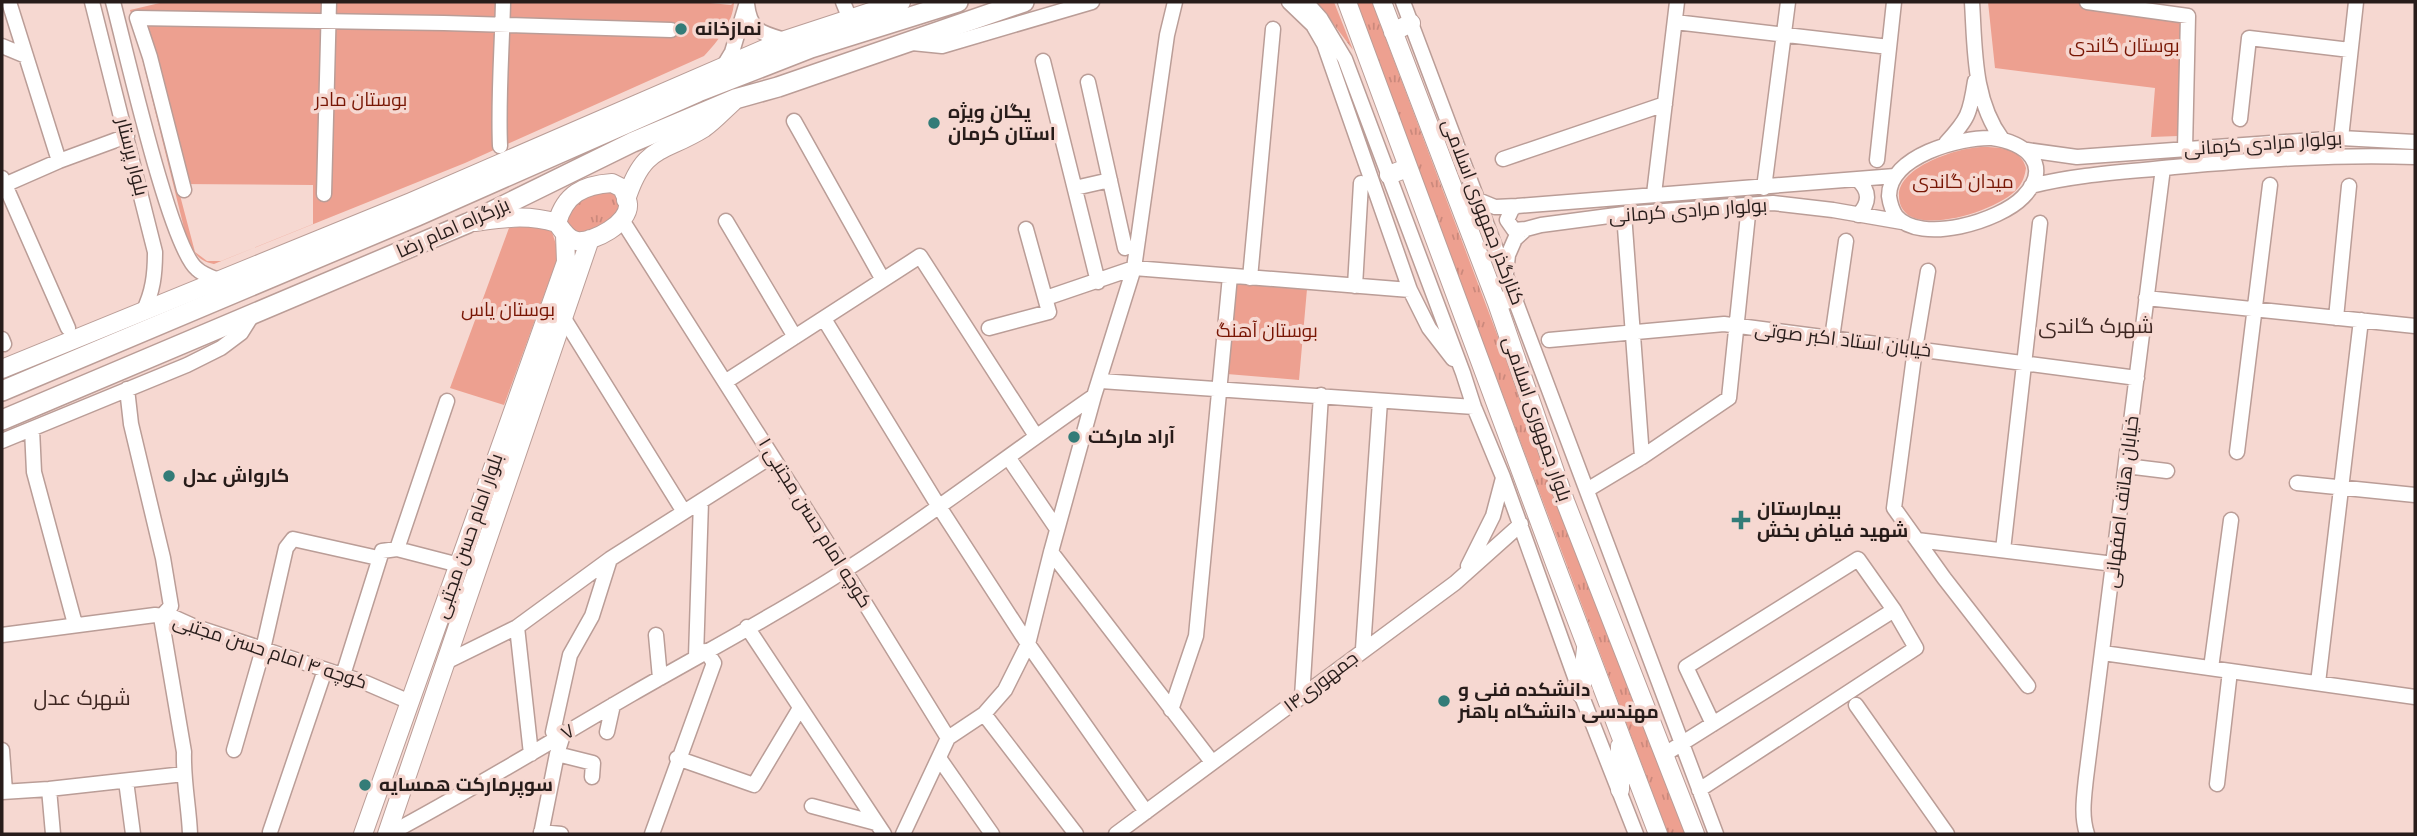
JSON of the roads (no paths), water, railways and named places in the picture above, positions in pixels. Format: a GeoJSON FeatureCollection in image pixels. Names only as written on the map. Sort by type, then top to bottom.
{"type":"FeatureCollection","features":[{"type":"Feature","properties":{"kind":"highway","name":"بزرگراه امام رضا"},"geometry":{"type":"LineString","coordinates":[[2,391],[414,209],[698,92],[903,11],[958,2]]}},
{"type":"Feature","properties":{"kind":"highway","name":"بزرگراه امام رضا"},"geometry":{"type":"LineString","coordinates":[[2,420],[468,223],[633,142],[736,99],[1024,2]]}},
{"type":"Feature","properties":{"kind":"main road","name":"بلوار جمهوری اسلامی"},"geometry":{"type":"LineString","coordinates":[[1347,2],[1658,834]]}},
{"type":"Feature","properties":{"kind":"main road","name":"بلوار جمهوری اسلامی"},"geometry":{"type":"LineString","coordinates":[[1382,2],[1497,303],[1565,501],[1695,834]]}},
{"type":"Feature","properties":{"kind":"main road"},"geometry":{"type":"LineString","coordinates":[[2,369],[221,281],[414,209],[785,40],[850,19],[903,11]]}},
{"type":"Feature","properties":{"kind":"main road"},"geometry":{"type":"LineString","coordinates":[[1393,32],[1411,23]]}},
{"type":"Feature","properties":{"kind":"main road"},"geometry":{"type":"LineString","coordinates":[[698,92],[723,67]]}},
{"type":"Feature","properties":{"kind":"main road"},"geometry":{"type":"LineString","coordinates":[[626,200],[639,167],[659,149],[705,127],[736,99]]}},
{"type":"Feature","properties":{"kind":"main road"},"geometry":{"type":"LineString","coordinates":[[1389,175],[1408,168]]}},
{"type":"Feature","properties":{"kind":"main road"},"geometry":{"type":"LineString","coordinates":[[468,223],[520,216],[535,217],[561,229],[576,241],[590,239],[604,233],[626,215],[628,205],[622,188],[612,183],[598,184],[567,199],[561,208],[561,229]]}},
{"type":"Feature","properties":{"kind":"main road","name":"بلوار امام حسن مجتبی"},"geometry":{"type":"LineString","coordinates":[[388,834],[563,317],[573,263],[561,229]]}},
{"type":"Feature","properties":{"kind":"main road","name":"بلوار امام حسن مجتبی"},"geometry":{"type":"LineString","coordinates":[[363,834],[459,565],[573,263],[590,239]]}},
{"type":"Feature","properties":{"kind":"main road"},"geometry":{"type":"LineString","coordinates":[[1497,303],[1515,297]]}},
{"type":"Feature","properties":{"kind":"main road"},"geometry":{"type":"LineString","coordinates":[[1538,513],[1538,501],[1544,491],[1555,492],[1565,501]]}},
{"type":"Feature","properties":{"kind":"main road"},"geometry":{"type":"LineString","coordinates":[[1581,694],[1586,645]]}},
{"type":"Feature","properties":{"kind":"main road"},"geometry":{"type":"LineString","coordinates":[[1620,735],[1620,790]]}},
{"type":"Feature","properties":{"kind":"street"},"geometry":{"type":"LineString","coordinates":[[9,2],[59,161]]}},
{"type":"Feature","properties":{"kind":"street","name":"بلوار پرستار"},"geometry":{"type":"LineString","coordinates":[[92,2],[155,252],[155,276],[151,297],[143,312]]}},
{"type":"Feature","properties":{"kind":"street","name":"بلوار پرستار"},"geometry":{"type":"LineString","coordinates":[[113,2],[166,202],[185,253],[196,269],[221,281]]}},
{"type":"Feature","properties":{"kind":"street"},"geometry":{"type":"LineString","coordinates":[[324,194],[329,2]]}},
{"type":"Feature","properties":{"kind":"street"},"geometry":{"type":"LineString","coordinates":[[500,146],[498,102],[502,71],[503,2]]}},
{"type":"Feature","properties":{"kind":"street"},"geometry":{"type":"LineString","coordinates":[[747,2],[753,25],[762,33],[785,40]]}},
{"type":"Feature","properties":{"kind":"street"},"geometry":{"type":"LineString","coordinates":[[723,67],[732,52],[747,2]]}},
{"type":"Feature","properties":{"kind":"street"},"geometry":{"type":"LineString","coordinates":[[843,2],[850,19]]}},
{"type":"Feature","properties":{"kind":"street"},"geometry":{"type":"LineString","coordinates":[[907,43],[942,46],[1092,2]]}},
{"type":"Feature","properties":{"kind":"street"},"geometry":{"type":"LineString","coordinates":[[903,834],[948,737],[984,714],[1005,690],[1028,644],[1094,396],[1101,381],[1134,268],[1167,35],[1175,2]]}},
{"type":"Feature","properties":{"kind":"street"},"geometry":{"type":"LineString","coordinates":[[1289,2],[1313,25],[1324,44],[1410,290],[1429,328],[1463,373]]}},
{"type":"Feature","properties":{"kind":"street"},"geometry":{"type":"LineString","coordinates":[[1307,2],[1321,19],[1345,59],[1474,407],[1521,524],[1581,694],[1636,834]]}},
{"type":"Feature","properties":{"kind":"street","name":"کنارگذر جمهوری اسلامی"},"geometry":{"type":"LineString","coordinates":[[1403,2],[1716,834]]}},
{"type":"Feature","properties":{"kind":"street"},"geometry":{"type":"LineString","coordinates":[[1654,194],[1677,2]]}},
{"type":"Feature","properties":{"kind":"street"},"geometry":{"type":"LineString","coordinates":[[1764,188],[1788,2]]}},
{"type":"Feature","properties":{"kind":"street"},"geometry":{"type":"LineString","coordinates":[[1877,160],[1894,2]]}},
{"type":"Feature","properties":{"kind":"street"},"geometry":{"type":"LineString","coordinates":[[1972,2],[1976,69],[1989,122],[2001,139]]}},
{"type":"Feature","properties":{"kind":"street"},"geometry":{"type":"LineString","coordinates":[[2087,2],[2188,16],[2185,149]]}},
{"type":"Feature","properties":{"kind":"street"},"geometry":{"type":"LineString","coordinates":[[2341,138],[2356,2]]}},
{"type":"Feature","properties":{"kind":"street"},"geometry":{"type":"LineString","coordinates":[[184,190],[150,57],[137,18],[671,30]]}},
{"type":"Feature","properties":{"kind":"street"},"geometry":{"type":"LineString","coordinates":[[1675,22],[1889,47]]}},
{"type":"Feature","properties":{"kind":"street"},"geometry":{"type":"LineString","coordinates":[[1250,278],[1273,29]]}},
{"type":"Feature","properties":{"kind":"street"},"geometry":{"type":"LineString","coordinates":[[2240,119],[2249,38],[2350,50]]}},
{"type":"Feature","properties":{"kind":"street"},"geometry":{"type":"LineString","coordinates":[[2,46],[26,56]]}},
{"type":"Feature","properties":{"kind":"street"},"geometry":{"type":"LineString","coordinates":[[1043,61],[1098,282]]}},
{"type":"Feature","properties":{"kind":"street"},"geometry":{"type":"LineString","coordinates":[[1945,145],[1966,122],[1971,108],[1976,69]]}},
{"type":"Feature","properties":{"kind":"street"},"geometry":{"type":"LineString","coordinates":[[1088,82],[1125,248]]}},
{"type":"Feature","properties":{"kind":"street"},"geometry":{"type":"LineString","coordinates":[[1503,159],[1665,104]]}},
{"type":"Feature","properties":{"kind":"street"},"geometry":{"type":"LineString","coordinates":[[794,121],[883,280]]}},
{"type":"Feature","properties":{"kind":"street"},"geometry":{"type":"LineString","coordinates":[[68,328],[3,183],[127,136]]}},
{"type":"Feature","properties":{"kind":"street"},"geometry":{"type":"LineString","coordinates":[[1969,138],[2001,139],[2020,144],[2033,158],[2035,168],[2031,186],[2024,197],[2010,207],[1979,221],[1952,227],[1921,229],[1902,222],[1894,214],[1889,193],[1895,176],[1915,160],[1945,145],[1969,138]]}},
{"type":"Feature","properties":{"kind":"street","name":"بولوار مرادی کرمانی"},"geometry":{"type":"LineString","coordinates":[[2027,150],[2077,157],[2341,138],[2415,142]]}},
{"type":"Feature","properties":{"kind":"street"},"geometry":{"type":"LineString","coordinates":[[2056,155],[2047,159],[2044,168],[2049,176],[2058,179]]}},
{"type":"Feature","properties":{"kind":"street","name":"بولوار مرادی کرمانی"},"geometry":{"type":"LineString","coordinates":[[2031,186],[2058,179],[2263,159],[2356,155],[2415,157]]}},
{"type":"Feature","properties":{"kind":"street","name":"خیابان هاتف اصفهانی"},"geometry":{"type":"LineString","coordinates":[[2087,834],[2084,825],[2084,803],[2163,169]]}},
{"type":"Feature","properties":{"kind":"street","name":"بولوار مرادی کرمانی"},"geometry":{"type":"LineString","coordinates":[[1478,200],[1495,207],[1517,206],[1895,176]]}},
{"type":"Feature","properties":{"kind":"street"},"geometry":{"type":"LineString","coordinates":[[1075,188],[1110,180]]}},
{"type":"Feature","properties":{"kind":"street"},"geometry":{"type":"LineString","coordinates":[[1858,180],[1868,193],[1868,202],[1858,215]]}},
{"type":"Feature","properties":{"kind":"street"},"geometry":{"type":"LineString","coordinates":[[1355,286],[1362,183]]}},
{"type":"Feature","properties":{"kind":"street"},"geometry":{"type":"LineString","coordinates":[[2236,452],[2270,186]]}},
{"type":"Feature","properties":{"kind":"street"},"geometry":{"type":"LineString","coordinates":[[2336,318],[2349,186]]}},
{"type":"Feature","properties":{"kind":"street"},"geometry":{"type":"LineString","coordinates":[[145,208],[166,202]]}},
{"type":"Feature","properties":{"kind":"street","name":"بولوار مرادی کرمانی"},"geometry":{"type":"LineString","coordinates":[[1526,229],[1624,214],[1773,203],[1902,222]]}},
{"type":"Feature","properties":{"kind":"street"},"geometry":{"type":"LineString","coordinates":[[1587,490],[1642,457],[1729,398],[1749,205]]}},
{"type":"Feature","properties":{"kind":"street"},"geometry":{"type":"LineString","coordinates":[[1517,206],[1508,214],[1507,220],[1514,230],[1526,229]]}},
{"type":"Feature","properties":{"kind":"street"},"geometry":{"type":"LineString","coordinates":[[1624,214],[1642,457]]}},
{"type":"Feature","properties":{"kind":"street","name":"کوچه امام حسن مجتبی ۱"},"geometry":{"type":"LineString","coordinates":[[622,220],[948,737]]}},
{"type":"Feature","properties":{"kind":"street"},"geometry":{"type":"LineString","coordinates":[[726,221],[795,337]]}},
{"type":"Feature","properties":{"kind":"street"},"geometry":{"type":"LineString","coordinates":[[2003,550],[2040,223]]}},
{"type":"Feature","properties":{"kind":"street"},"geometry":{"type":"LineString","coordinates":[[989,328],[1049,312],[1027,229]]}},
{"type":"Feature","properties":{"kind":"street"},"geometry":{"type":"LineString","coordinates":[[1506,274],[1508,255],[1515,239],[1526,229]]}},
{"type":"Feature","properties":{"kind":"street"},"geometry":{"type":"LineString","coordinates":[[1832,338],[1846,241]]}},
{"type":"Feature","properties":{"kind":"street"},"geometry":{"type":"LineString","coordinates":[[725,382],[920,256],[1036,436]]}},
{"type":"Feature","properties":{"kind":"street"},"geometry":{"type":"LineString","coordinates":[[1046,298],[1134,268],[1410,290]]}},
{"type":"Feature","properties":{"kind":"street"},"geometry":{"type":"LineString","coordinates":[[1928,271],[1894,508],[2028,686]]}},
{"type":"Feature","properties":{"kind":"street"},"geometry":{"type":"LineString","coordinates":[[1171,710],[1196,636],[1230,276]]}},
{"type":"Feature","properties":{"kind":"street"},"geometry":{"type":"LineString","coordinates":[[2147,299],[2415,326]]}},
{"type":"Feature","properties":{"kind":"street"},"geometry":{"type":"LineString","coordinates":[[2,441],[187,365],[221,348],[241,333],[253,314]]}},
{"type":"Feature","properties":{"kind":"street"},"geometry":{"type":"LineString","coordinates":[[563,317],[684,512]]}},
{"type":"Feature","properties":{"kind":"street"},"geometry":{"type":"LineString","coordinates":[[824,318],[939,508],[1028,644],[1146,811]]}},
{"type":"Feature","properties":{"kind":"street"},"geometry":{"type":"LineString","coordinates":[[2318,683],[2361,320]]}},
{"type":"Feature","properties":{"kind":"street","name":"خیابان استاد اکبر صوتی"},"geometry":{"type":"LineString","coordinates":[[1549,340],[1724,324],[2137,378]]}},
{"type":"Feature","properties":{"kind":"street"},"geometry":{"type":"LineString","coordinates":[[1101,381],[1474,407]]}},
{"type":"Feature","properties":{"kind":"street"},"geometry":{"type":"LineString","coordinates":[[127,389],[133,432],[163,558],[171,606],[161,617],[184,752],[190,834]]}},
{"type":"Feature","properties":{"kind":"street"},"geometry":{"type":"LineString","coordinates":[[1302,697],[1321,395]]}},
{"type":"Feature","properties":{"kind":"street","name":"۷"},"geometry":{"type":"LineString","coordinates":[[388,834],[467,793],[845,570],[939,508],[1094,396]]}},
{"type":"Feature","properties":{"kind":"street"},"geometry":{"type":"LineString","coordinates":[[397,549],[447,401]]}},
{"type":"Feature","properties":{"kind":"street"},"geometry":{"type":"LineString","coordinates":[[1363,649],[1380,401]]}},
{"type":"Feature","properties":{"kind":"street"},"geometry":{"type":"LineString","coordinates":[[130,407],[136,410],[141,429]]}},
{"type":"Feature","properties":{"kind":"street"},"geometry":{"type":"LineString","coordinates":[[32,429],[34,472],[75,624]]}},
{"type":"Feature","properties":{"kind":"street"},"geometry":{"type":"LineString","coordinates":[[444,663],[517,627],[610,558],[772,456]]}},
{"type":"Feature","properties":{"kind":"street"},"geometry":{"type":"LineString","coordinates":[[1008,457],[1057,529]]}},
{"type":"Feature","properties":{"kind":"street"},"geometry":{"type":"LineString","coordinates":[[2126,466],[2167,471]]}},
{"type":"Feature","properties":{"kind":"street"},"geometry":{"type":"LineString","coordinates":[[1455,583],[1471,563],[1486,533],[1499,500],[1503,477]]}},
{"type":"Feature","properties":{"kind":"street"},"geometry":{"type":"LineString","coordinates":[[2297,483],[2415,495]]}},
{"type":"Feature","properties":{"kind":"street"},"geometry":{"type":"LineString","coordinates":[[652,834],[713,663],[701,654],[701,501]]}},
{"type":"Feature","properties":{"kind":"street"},"geometry":{"type":"LineString","coordinates":[[2211,668],[2231,520]]}},
{"type":"Feature","properties":{"kind":"street","name":"جمهوری۱۴"},"geometry":{"type":"LineString","coordinates":[[1116,834],[1455,583],[1521,524]]}},
{"type":"Feature","properties":{"kind":"street"},"geometry":{"type":"LineString","coordinates":[[234,750],[263,649],[286,548],[293,539],[378,558]]}},
{"type":"Feature","properties":{"kind":"street"},"geometry":{"type":"LineString","coordinates":[[1917,540],[2114,564]]}},
{"type":"Feature","properties":{"kind":"street"},"geometry":{"type":"LineString","coordinates":[[343,675],[382,551],[397,549],[459,565]]}},
{"type":"Feature","properties":{"kind":"street"},"geometry":{"type":"LineString","coordinates":[[1051,552],[1212,762]]}},
{"type":"Feature","properties":{"kind":"street"},"geometry":{"type":"LineString","coordinates":[[561,834],[541,833],[563,735],[553,732],[570,655],[592,616],[610,558]]}},
{"type":"Feature","properties":{"kind":"street"},"geometry":{"type":"LineString","coordinates":[[1699,790],[1916,648],[1894,610],[1858,559],[1686,667],[1713,724]]}},
{"type":"Feature","properties":{"kind":"street"},"geometry":{"type":"LineString","coordinates":[[1665,754],[1894,610]]}},
{"type":"Feature","properties":{"kind":"street","name":"کوچه ۴ امام حسن مجتبی"},"geometry":{"type":"LineString","coordinates":[[2,635],[155,615],[173,617],[343,675],[410,702]]}},
{"type":"Feature","properties":{"kind":"street"},"geometry":{"type":"LineString","coordinates":[[517,627],[531,754]]}},
{"type":"Feature","properties":{"kind":"street"},"geometry":{"type":"LineString","coordinates":[[747,627],[880,829]]}},
{"type":"Feature","properties":{"kind":"street"},"geometry":{"type":"LineString","coordinates":[[656,635],[660,678]]}},
{"type":"Feature","properties":{"kind":"street"},"geometry":{"type":"LineString","coordinates":[[2103,653],[2415,697]]}},
{"type":"Feature","properties":{"kind":"street"},"geometry":{"type":"LineString","coordinates":[[270,832],[325,670]]}},
{"type":"Feature","properties":{"kind":"street"},"geometry":{"type":"LineString","coordinates":[[2217,783],[2230,671]]}},
{"type":"Feature","properties":{"kind":"street"},"geometry":{"type":"LineString","coordinates":[[607,732],[613,705]]}},
{"type":"Feature","properties":{"kind":"street"},"geometry":{"type":"LineString","coordinates":[[1856,705],[1947,834]]}},
{"type":"Feature","properties":{"kind":"street"},"geometry":{"type":"LineString","coordinates":[[677,758],[754,785],[800,708]]}},
{"type":"Feature","properties":{"kind":"street"},"geometry":{"type":"LineString","coordinates":[[984,714],[1076,834]]}},
{"type":"Feature","properties":{"kind":"street"},"geometry":{"type":"LineString","coordinates":[[2,750],[4,792],[184,774]]}},
{"type":"Feature","properties":{"kind":"street"},"geometry":{"type":"LineString","coordinates":[[557,754],[593,763],[592,777]]}},
{"type":"Feature","properties":{"kind":"street"},"geometry":{"type":"LineString","coordinates":[[939,758],[992,834]]}},
{"type":"Feature","properties":{"kind":"street"},"geometry":{"type":"LineString","coordinates":[[126,781],[133,834]]}},
{"type":"Feature","properties":{"kind":"street"},"geometry":{"type":"LineString","coordinates":[[49,789],[53,834]]}},
{"type":"Feature","properties":{"kind":"street"},"geometry":{"type":"LineString","coordinates":[[812,806],[880,829]]}},
{"type":"Feature","properties":{"kind":"place","name":"نمازخانه"},"geometry":{"type":"Point","coordinates":[681,29]}},
{"type":"Feature","properties":{"kind":"place","name":"یگان ویژه استان کرمان"},"geometry":{"type":"Point","coordinates":[934,123]}},
{"type":"Feature","properties":{"kind":"place","name":"آراد مارکت"},"geometry":{"type":"Point","coordinates":[1074,437]}},
{"type":"Feature","properties":{"kind":"place","name":"کارواش عدل"},"geometry":{"type":"Point","coordinates":[169,476]}},
{"type":"Feature","properties":{"kind":"place","name":"بیمارستان شهید فیاض بخش"},"geometry":{"type":"Point","coordinates":[1741,520]}},
{"type":"Feature","properties":{"kind":"place","name":"دانشکده فنی و مهندسی دانشگاه باهنر"},"geometry":{"type":"Point","coordinates":[1444,701]}},
{"type":"Feature","properties":{"kind":"place","name":"سوپرمارکت همسایه"},"geometry":{"type":"Point","coordinates":[365,785]}},
{"type":"Feature","properties":{"kind":"district","name":"شهرک گاندی"},"geometry":{"type":"Point","coordinates":[2096,326]}},
{"type":"Feature","properties":{"kind":"district","name":"شهرک عدل"},"geometry":{"type":"Point","coordinates":[82,698]}},
{"type":"Feature","properties":{"kind":"park label","name":"بوستان گاندی"},"geometry":{"type":"Point","coordinates":[2124,46]}},
{"type":"Feature","properties":{"kind":"park label","name":"بوستان مادر"},"geometry":{"type":"Point","coordinates":[361,100]}},
{"type":"Feature","properties":{"kind":"park label","name":"میدان گاندی"},"geometry":{"type":"Point","coordinates":[1963,182]}},
{"type":"Feature","properties":{"kind":"park label","name":"بوستان یاس"},"geometry":{"type":"Point","coordinates":[508,310]}},
{"type":"Feature","properties":{"kind":"park label","name":"بوستان آهنگ"},"geometry":{"type":"Point","coordinates":[1267,331]}}]}
